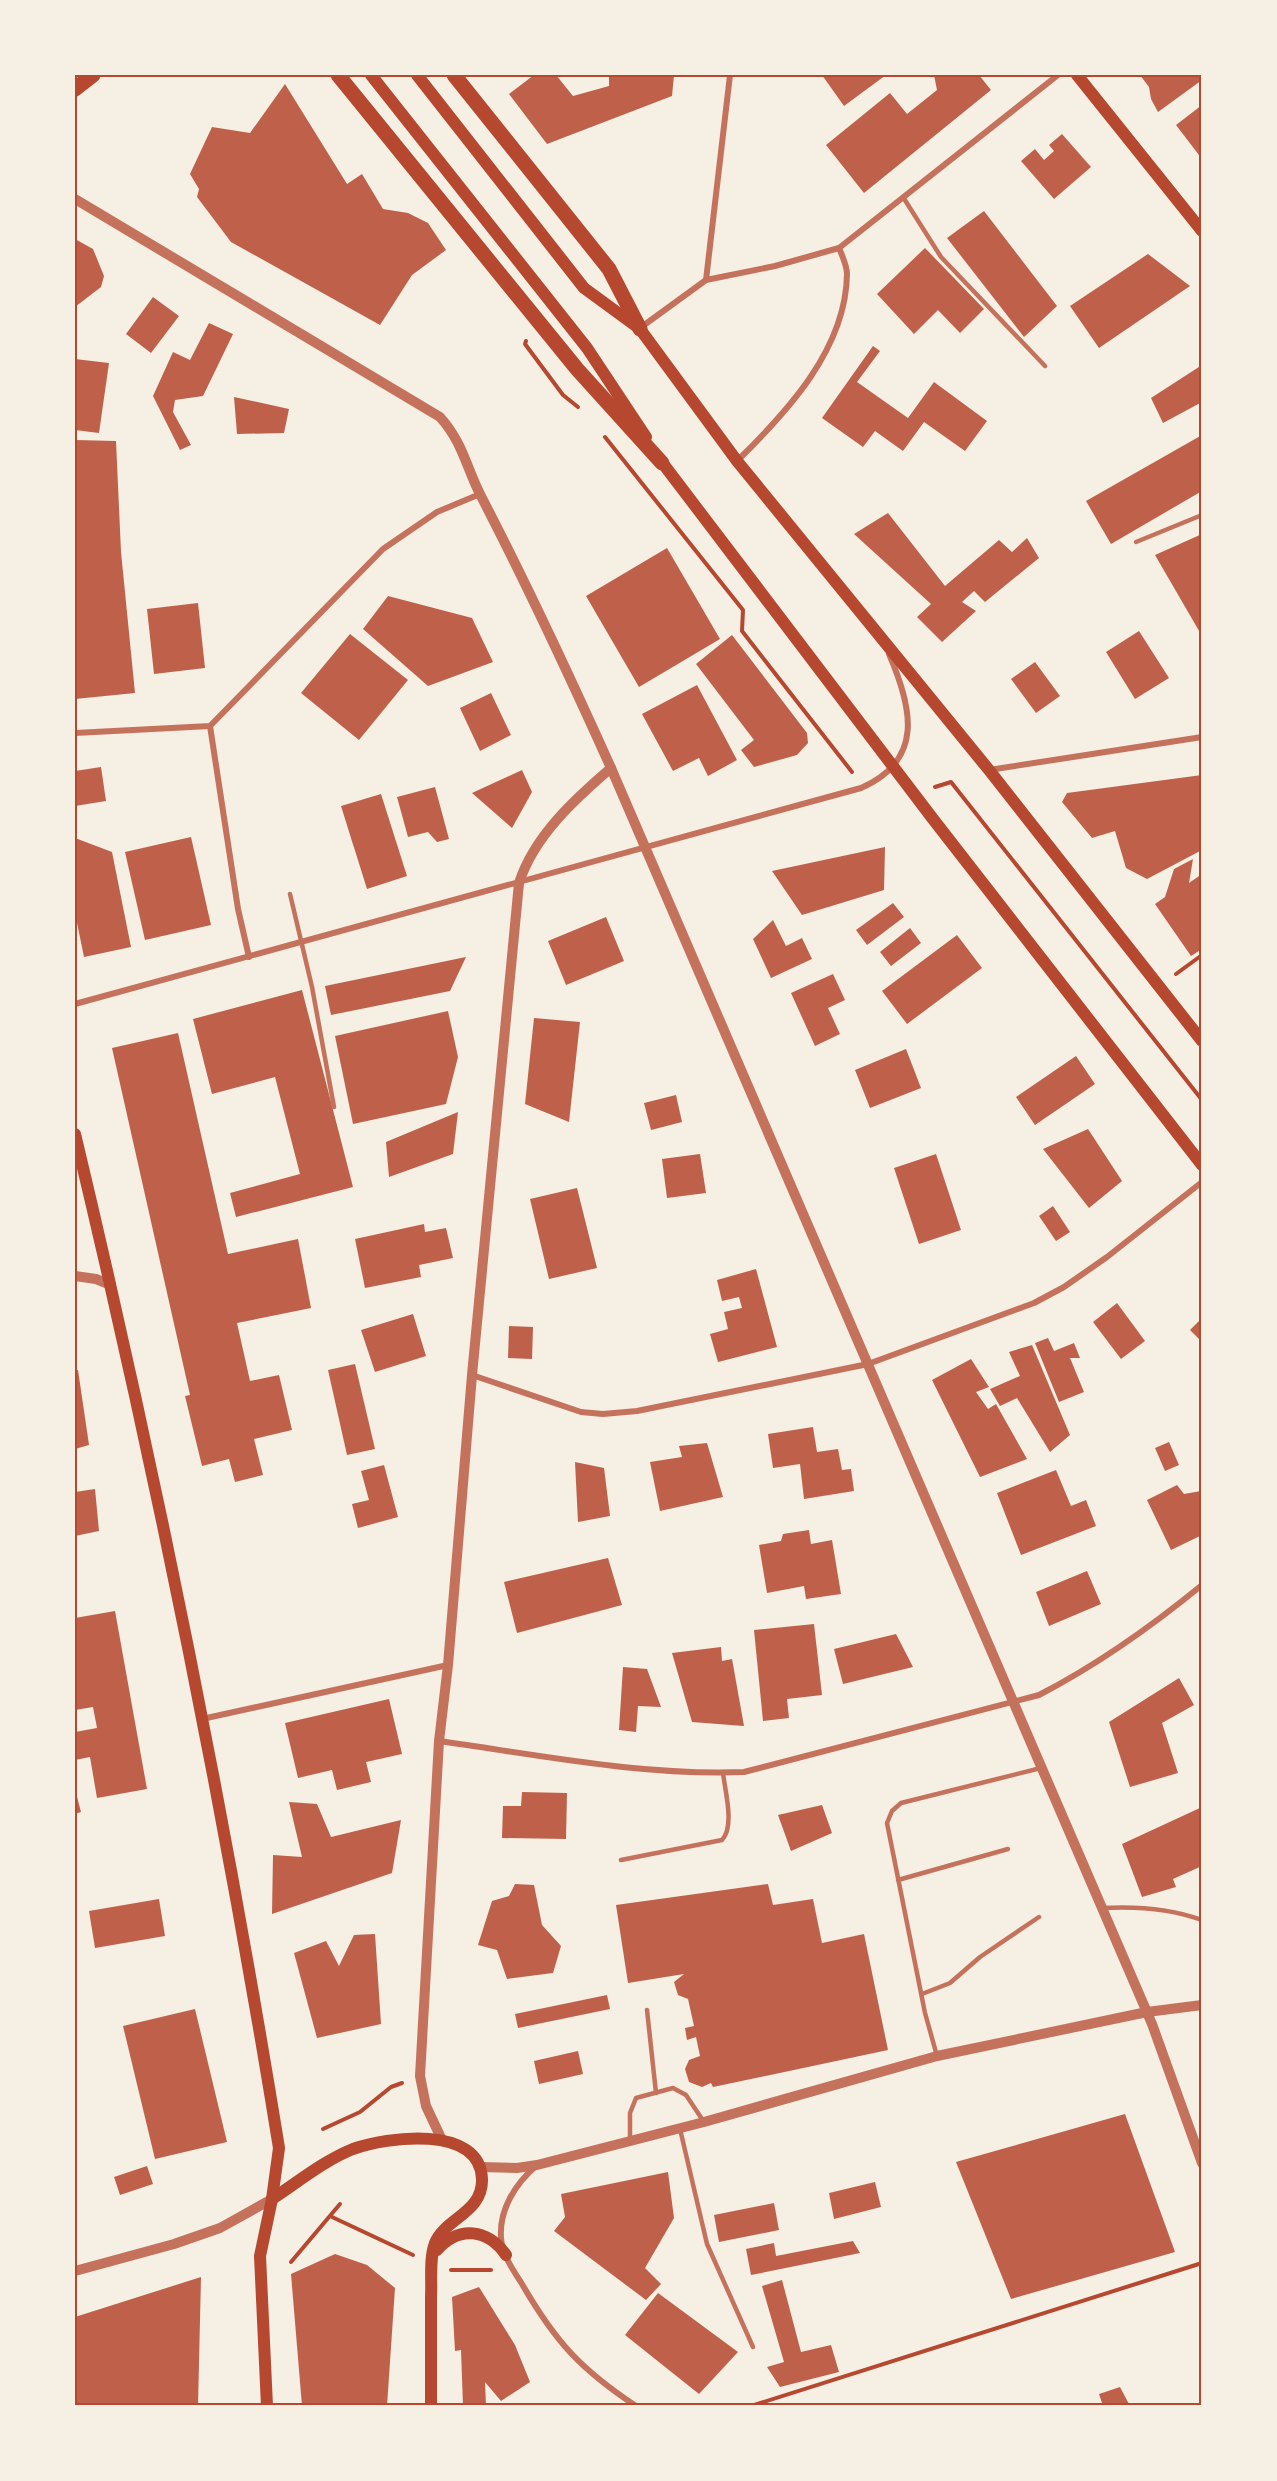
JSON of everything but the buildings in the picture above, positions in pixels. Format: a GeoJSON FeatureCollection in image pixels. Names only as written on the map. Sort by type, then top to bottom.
{"type":"FeatureCollection","features":[{"type":"Feature","properties":{"kind":"main road"},"geometry":{"type":"LineString","coordinates":[[75,89],[93,75]]}},
{"type":"Feature","properties":{"kind":"main road"},"geometry":{"type":"LineString","coordinates":[[338,75],[577,369],[662,463]]}},
{"type":"Feature","properties":{"kind":"main road"},"geometry":{"type":"LineString","coordinates":[[371,75],[587,348],[662,463],[894,768],[1202,1165]]}},
{"type":"Feature","properties":{"kind":"main road"},"geometry":{"type":"LineString","coordinates":[[417,75],[584,288],[640,329]]}},
{"type":"Feature","properties":{"kind":"main road"},"geometry":{"type":"LineString","coordinates":[[454,75],[609,268],[640,329],[737,461],[989,770],[1202,1041]]}},
{"type":"Feature","properties":{"kind":"main road"},"geometry":{"type":"LineString","coordinates":[[1077,75],[1202,231]]}},
{"type":"Feature","properties":{"kind":"main road"},"geometry":{"type":"LineString","coordinates":[[75,1134],[111,1285],[201,1720],[279,2148],[272,2199],[260,2256],[267,2406]]}},
{"type":"Feature","properties":{"kind":"main road"},"geometry":{"type":"LineString","coordinates":[[272,2199],[351,2150],[397,2140],[442,2140],[463,2147],[479,2167],[482,2181],[480,2193],[470,2208],[437,2239],[433,2255],[431,2406]]}},
{"type":"Feature","properties":{"kind":"main road"},"geometry":{"type":"LineString","coordinates":[[433,2255],[452,2237],[468,2232],[488,2237],[506,2255]]}},
{"type":"Feature","properties":{"kind":"street"},"geometry":{"type":"LineString","coordinates":[[706,280],[730,75]]}},
{"type":"Feature","properties":{"kind":"street"},"geometry":{"type":"LineString","coordinates":[[640,329],[706,280],[776,266],[839,248],[1058,75]]}},
{"type":"Feature","properties":{"kind":"street"},"geometry":{"type":"LineString","coordinates":[[75,199],[440,417],[456,435],[480,494],[534,600],[611,768],[1147,2012],[1202,2163]]}},
{"type":"Feature","properties":{"kind":"street"},"geometry":{"type":"LineString","coordinates":[[737,461],[796,399],[828,348],[842,304],[848,272],[839,248]]}},
{"type":"Feature","properties":{"kind":"street"},"geometry":{"type":"LineString","coordinates":[[75,733],[210,726],[383,549],[437,513],[480,494]]}},
{"type":"Feature","properties":{"kind":"street"},"geometry":{"type":"LineString","coordinates":[[75,1004],[852,792],[878,781],[894,768],[905,746],[908,721],[900,682],[884,641]]}},
{"type":"Feature","properties":{"kind":"street"},"geometry":{"type":"LineString","coordinates":[[210,726],[238,909],[249,957]]}},
{"type":"Feature","properties":{"kind":"street"},"geometry":{"type":"LineString","coordinates":[[989,770],[1202,737]]}},
{"type":"Feature","properties":{"kind":"street"},"geometry":{"type":"LineString","coordinates":[[442,2140],[426,2106],[420,2076],[439,1741],[448,1665],[472,1375],[519,883],[533,852],[577,797],[611,768]]}},
{"type":"Feature","properties":{"kind":"street"},"geometry":{"type":"LineString","coordinates":[[472,1375],[582,1412],[603,1414],[637,1411],[868,1364],[1027,1306],[1051,1294],[1107,1257],[1202,1182]]}},
{"type":"Feature","properties":{"kind":"street"},"geometry":{"type":"LineString","coordinates":[[75,1276],[96,1278],[111,1285]]}},
{"type":"Feature","properties":{"kind":"street"},"geometry":{"type":"LineString","coordinates":[[439,1741],[585,1762],[694,1774],[744,1772],[1039,1695],[1069,1680],[1168,1613],[1202,1585]]}},
{"type":"Feature","properties":{"kind":"street"},"geometry":{"type":"LineString","coordinates":[[201,1720],[448,1665]]}},
{"type":"Feature","properties":{"kind":"street"},"geometry":{"type":"LineString","coordinates":[[479,2167],[517,2168],[537,2165],[704,2122],[937,2056],[1147,2012],[1202,2005]]}},
{"type":"Feature","properties":{"kind":"street"},"geometry":{"type":"LineString","coordinates":[[537,2165],[519,2184],[506,2207],[501,2235],[506,2255],[513,2270],[562,2346],[599,2381],[636,2406]]}},
{"type":"Feature","properties":{"kind":"street"},"geometry":{"type":"LineString","coordinates":[[75,2271],[174,2244],[220,2228],[272,2199]]}},
{"type":"Feature","properties":{"kind":"lane"},"geometry":{"type":"LineString","coordinates":[[903,197],[940,257],[1045,366]]}},
{"type":"Feature","properties":{"kind":"lane"},"geometry":{"type":"LineString","coordinates":[[1136,542],[1202,515]]}},
{"type":"Feature","properties":{"kind":"lane"},"geometry":{"type":"LineString","coordinates":[[290,894],[302,943],[334,1107]]}},
{"type":"Feature","properties":{"kind":"lane"},"geometry":{"type":"LineString","coordinates":[[937,2056],[887,1823],[892,1811],[901,1803],[1041,1768]]}},
{"type":"Feature","properties":{"kind":"lane"},"geometry":{"type":"LineString","coordinates":[[621,1860],[722,1840],[726,1835],[728,1819],[723,1773]]}},
{"type":"Feature","properties":{"kind":"lane"},"geometry":{"type":"LineString","coordinates":[[898,1880],[1008,1850]]}},
{"type":"Feature","properties":{"kind":"lane"},"geometry":{"type":"LineString","coordinates":[[1101,1908],[1137,1906],[1167,1910],[1202,1920]]}},
{"type":"Feature","properties":{"kind":"lane"},"geometry":{"type":"LineString","coordinates":[[922,1994],[950,1983],[980,1957],[1039,1917]]}},
{"type":"Feature","properties":{"kind":"lane"},"geometry":{"type":"LineString","coordinates":[[646,2010],[656,2092]]}},
{"type":"Feature","properties":{"kind":"lane"},"geometry":{"type":"LineString","coordinates":[[631,2140],[631,2104],[636,2098],[656,2092],[673,2088],[681,2090],[704,2122]]}},
{"type":"Feature","properties":{"kind":"lane"},"geometry":{"type":"LineString","coordinates":[[680,2128],[707,2244],[753,2347]]}},
{"type":"Feature","properties":{"kind":"path"},"geometry":{"type":"LineString","coordinates":[[951,782],[1202,1100]]}},
{"type":"Feature","properties":{"kind":"path"},"geometry":{"type":"LineString","coordinates":[[1159,986],[1202,955]]}},
{"type":"Feature","properties":{"kind":"path"},"geometry":{"type":"LineString","coordinates":[[323,2129],[360,2112],[390,2087],[420,2076]]}},
{"type":"Feature","properties":{"kind":"path"},"geometry":{"type":"LineString","coordinates":[[291,2262],[332,2217],[340,2204]]}},
{"type":"Feature","properties":{"kind":"path"},"geometry":{"type":"LineString","coordinates":[[332,2217],[416,2257],[432,2270],[513,2270]]}},
{"type":"Feature","properties":{"kind":"path"},"geometry":{"type":"LineString","coordinates":[[752,2406],[1202,2263]]}}]}
